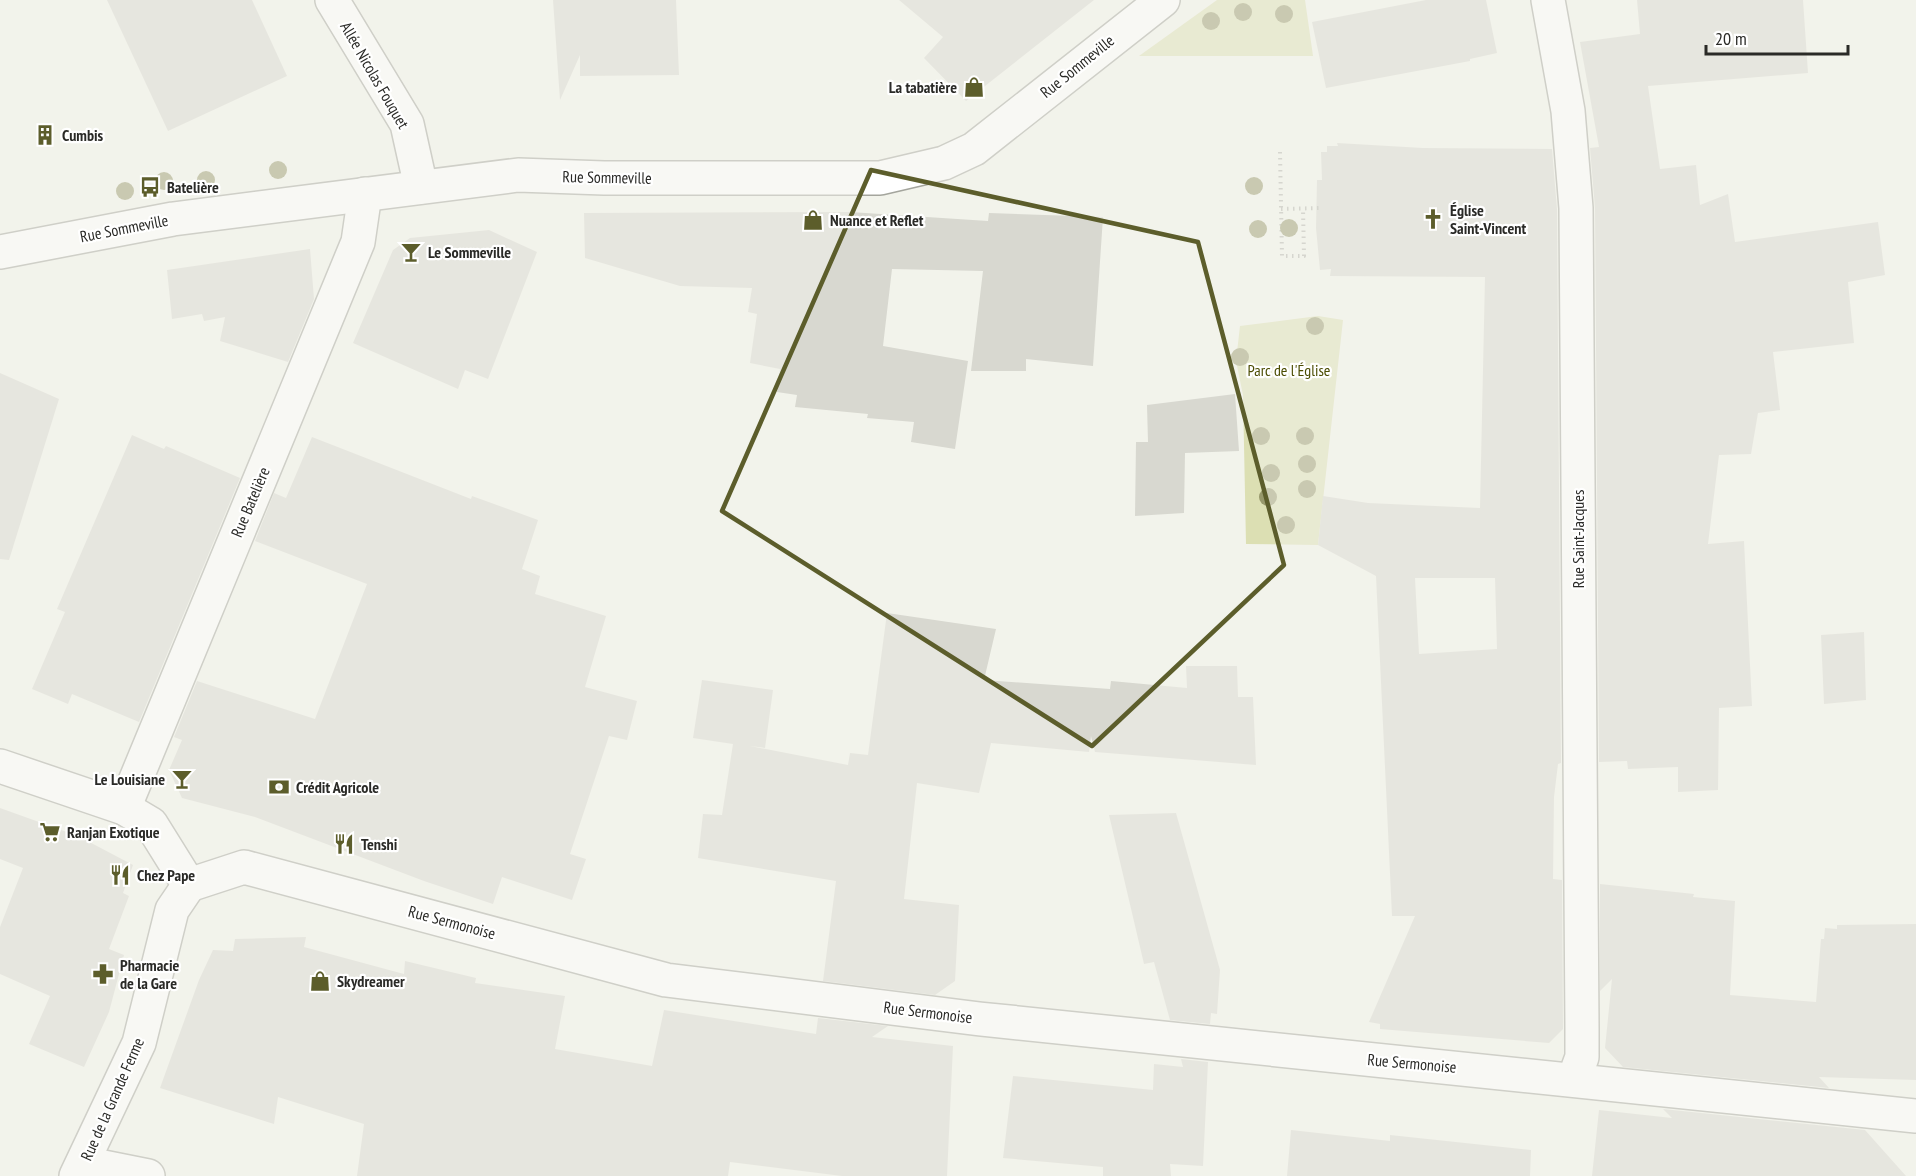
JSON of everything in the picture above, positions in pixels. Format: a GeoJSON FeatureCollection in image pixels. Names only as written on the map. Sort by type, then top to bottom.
{"type":"FeatureCollection","features":[{"type":"Feature","properties":{"kind":"street","name":"Allée Nicolas Fouquet"},"geometry":{"type":"LineString","coordinates":[[332,0],[407,124],[420,187]]}},
{"type":"Feature","properties":{"kind":"street","name":"Rue Sommeville"},"geometry":{"type":"LineString","coordinates":[[0,252],[173,219],[518,175],[604,178],[880,178],[944,163],[974,149],[1163,0]]}},
{"type":"Feature","properties":{"kind":"street","name":"Rue Saint-Jacques"},"geometry":{"type":"LineString","coordinates":[[1548,0],[1568,111],[1576,208],[1582,1057],[1574,1079]]}},
{"type":"Feature","properties":{"kind":"street","name":"Rue Batelière"},"geometry":{"type":"LineString","coordinates":[[124,808],[358,242],[365,194]]}},
{"type":"Feature","properties":{"kind":"street"},"geometry":{"type":"LineString","coordinates":[[0,766],[124,808],[151,824],[189,885]]}},
{"type":"Feature","properties":{"kind":"street","name":"Rue Sermonoise"},"geometry":{"type":"LineString","coordinates":[[189,885],[243,867],[666,980],[980,1019],[1574,1079],[1628,1088],[1916,1116]]}},
{"type":"Feature","properties":{"kind":"street","name":"Rue de la Grande Ferme"},"geometry":{"type":"LineString","coordinates":[[80,1170],[139,1043],[172,910],[189,885]]}},
{"type":"Feature","properties":{"kind":"street"},"geometry":{"type":"LineString","coordinates":[[80,1170],[148,1176]]}},
{"type":"Feature","properties":{"kind":"path"},"geometry":{"type":"LineString","coordinates":[[1280,152],[1282,256],[1304,256],[1303,209]]}},
{"type":"Feature","properties":{"kind":"path"},"geometry":{"type":"LineString","coordinates":[[1281,209],[1321,208]]}},
{"type":"Feature","properties":{"kind":"highlighted area"},"geometry":{"type":"Polygon","coordinates":[[[871,170],[1198,242],[1284,565],[1092,746],[722,511],[871,170]]]}},
{"type":"Feature","properties":{"kind":"green space"},"geometry":{"type":"Polygon","coordinates":[[[1217,0],[1305,0],[1313,56],[1139,56],[1217,0]]]}},
{"type":"Feature","properties":{"kind":"green space","name":"Parc de l'Église"},"geometry":{"type":"Polygon","coordinates":[[[1318,316],[1343,320],[1318,545],[1246,544],[1243,395],[1236,361],[1240,326],[1318,316]]]}},
{"type":"Feature","properties":{"kind":"building"},"geometry":{"type":"Polygon","coordinates":[[[107,0],[252,0],[287,76],[168,131],[107,0]]]}},
{"type":"Feature","properties":{"kind":"building"},"geometry":{"type":"Polygon","coordinates":[[[553,0],[676,0],[679,75],[580,76],[580,55],[560,100],[553,0]]]}},
{"type":"Feature","properties":{"kind":"building"},"geometry":{"type":"Polygon","coordinates":[[[899,0],[1094,0],[966,101],[924,58],[943,37],[899,0]]]}},
{"type":"Feature","properties":{"kind":"building"},"geometry":{"type":"Polygon","coordinates":[[[1426,0],[1486,0],[1497,53],[1470,59],[1470,61],[1326,88],[1312,22],[1426,0]]]}},
{"type":"Feature","properties":{"kind":"building"},"geometry":{"type":"Polygon","coordinates":[[[1637,0],[1803,0],[1808,73],[1648,86],[1660,169],[1696,165],[1700,205],[1728,194],[1735,242],[1878,222],[1885,275],[1848,282],[1854,343],[1773,352],[1780,410],[1758,413],[1751,454],[1719,455],[1708,544],[1744,541],[1752,706],[1719,708],[1718,790],[1678,792],[1678,767],[1628,769],[1627,761],[1599,762],[1595,208],[1590,148],[1599,147],[1580,42],[1640,34],[1637,0]]]}},
{"type":"Feature","properties":{"kind":"building"},"geometry":{"type":"Polygon","coordinates":[[[1337,143],[1423,148],[1552,149],[1557,209],[1561,763],[1558,764],[1554,797],[1553,879],[1562,880],[1563,1029],[1549,1043],[1380,1029],[1380,1024],[1369,1022],[1415,916],[1392,916],[1376,576],[1318,545],[1323,496],[1368,503],[1480,508],[1485,277],[1330,276],[1331,269],[1320,270],[1316,228],[1317,180],[1322,180],[1321,152],[1327,152],[1327,146],[1338,146],[1337,143]],[[1415,578],[1419,654],[1497,649],[1495,578],[1415,578]]]}},
{"type":"Feature","properties":{"kind":"building"},"geometry":{"type":"Polygon","coordinates":[[[850,212],[988,221],[989,213],[1103,217],[1093,366],[1026,359],[1026,371],[971,371],[983,271],[892,269],[883,346],[968,361],[955,449],[911,442],[914,422],[867,418],[868,414],[795,407],[797,395],[777,392],[780,369],[750,363],[757,314],[748,312],[752,288],[680,286],[585,258],[584,213],[850,212]]]}},
{"type":"Feature","properties":{"kind":"building"},"geometry":{"type":"Polygon","coordinates":[[[489,230],[537,252],[488,379],[465,370],[458,389],[353,343],[393,250],[410,238],[489,230]]]}},
{"type":"Feature","properties":{"kind":"building"},"geometry":{"type":"Polygon","coordinates":[[[310,249],[314,299],[288,362],[220,341],[225,317],[204,321],[202,314],[172,319],[167,270],[310,249]]]}},
{"type":"Feature","properties":{"kind":"building"},"geometry":{"type":"Polygon","coordinates":[[[0,373],[59,399],[9,560],[0,559],[0,373]]]}},
{"type":"Feature","properties":{"kind":"building"},"geometry":{"type":"Polygon","coordinates":[[[1235,394],[1239,451],[1185,453],[1184,513],[1135,516],[1136,442],[1148,442],[1147,405],[1235,394]]]}},
{"type":"Feature","properties":{"kind":"building"},"geometry":{"type":"Polygon","coordinates":[[[132,435],[164,449],[166,446],[240,478],[139,722],[72,694],[68,704],[32,689],[65,612],[57,609],[132,435]]]}},
{"type":"Feature","properties":{"kind":"building"},"geometry":{"type":"Polygon","coordinates":[[[312,437],[471,499],[472,496],[538,520],[522,569],[540,576],[535,594],[606,616],[585,687],[637,701],[627,740],[609,736],[570,854],[586,859],[572,900],[502,877],[493,904],[424,881],[255,817],[182,798],[169,770],[182,740],[174,737],[197,681],[315,719],[367,584],[255,541],[274,493],[286,498],[312,437]]]}},
{"type":"Feature","properties":{"kind":"building"},"geometry":{"type":"Polygon","coordinates":[[[887,613],[996,629],[984,680],[1110,689],[1111,681],[1187,688],[1186,666],[1237,666],[1238,697],[1253,697],[1256,765],[1095,752],[1091,736],[1089,752],[991,743],[979,793],[917,783],[904,899],[959,905],[955,981],[935,995],[823,981],[836,881],[698,858],[703,814],[722,815],[733,744],[693,738],[702,680],[773,690],[765,748],[750,746],[848,765],[850,753],[868,755],[887,613]]]}},
{"type":"Feature","properties":{"kind":"building"},"geometry":{"type":"Polygon","coordinates":[[[1864,632],[1866,700],[1824,704],[1821,635],[1864,632]]]}},
{"type":"Feature","properties":{"kind":"building"},"geometry":{"type":"Polygon","coordinates":[[[0,808],[78,836],[133,865],[123,893],[129,896],[109,949],[124,955],[109,1012],[84,1067],[29,1044],[50,996],[0,974],[0,927],[23,868],[0,859],[0,808]]]}},
{"type":"Feature","properties":{"kind":"building"},"geometry":{"type":"Polygon","coordinates":[[[1176,813],[1220,970],[1217,1014],[1211,1013],[1210,1024],[1170,1020],[1154,962],[1144,964],[1109,815],[1176,813]]]}},
{"type":"Feature","properties":{"kind":"building"},"geometry":{"type":"Polygon","coordinates":[[[1600,884],[1694,894],[1693,897],[1735,901],[1730,995],[1816,1002],[1821,939],[1824,939],[1825,928],[1837,929],[1837,925],[1916,924],[1916,1080],[1819,1077],[1829,1088],[1623,1067],[1605,1048],[1612,979],[1600,991],[1600,884]]]}},
{"type":"Feature","properties":{"kind":"building"},"geometry":{"type":"Polygon","coordinates":[[[306,937],[304,947],[404,974],[405,961],[476,978],[475,983],[565,996],[555,1049],[652,1066],[664,1010],[816,1034],[818,1018],[888,1026],[872,1037],[953,1046],[947,1176],[842,1176],[730,1162],[728,1176],[357,1176],[364,1124],[278,1097],[274,1124],[160,1088],[199,980],[213,950],[233,951],[235,939],[306,937]]]}},
{"type":"Feature","properties":{"kind":"building"},"geometry":{"type":"Polygon","coordinates":[[[1181,1059],[1208,1062],[1203,1166],[1170,1164],[1171,1176],[1103,1176],[1103,1167],[1003,1158],[1013,1076],[1153,1090],[1154,1064],[1183,1067],[1181,1059]]]}},
{"type":"Feature","properties":{"kind":"building"},"geometry":{"type":"Polygon","coordinates":[[[1663,1109],[1865,1130],[1906,1176],[1592,1176],[1599,1110],[1672,1118],[1663,1109]]]}},
{"type":"Feature","properties":{"kind":"building"},"geometry":{"type":"Polygon","coordinates":[[[1291,1130],[1390,1141],[1390,1135],[1531,1150],[1530,1176],[1287,1176],[1291,1130]]]}},
{"type":"Feature","properties":{"kind":"place","name":"La tabatière"},"geometry":{"type":"Point","coordinates":[974,87]}},
{"type":"Feature","properties":{"kind":"place","name":"Cumbis"},"geometry":{"type":"Point","coordinates":[45,135]}},
{"type":"Feature","properties":{"kind":"place","name":"Batelière"},"geometry":{"type":"Point","coordinates":[150,187]}},
{"type":"Feature","properties":{"kind":"place","name":"Église Saint-Vincent"},"geometry":{"type":"Point","coordinates":[1433,219]}},
{"type":"Feature","properties":{"kind":"place","name":"Nuance et Reflet"},"geometry":{"type":"Point","coordinates":[813,220]}},
{"type":"Feature","properties":{"kind":"place","name":"Le Sommeville"},"geometry":{"type":"Point","coordinates":[411,252]}},
{"type":"Feature","properties":{"kind":"place","name":"Le Louisiane"},"geometry":{"type":"Point","coordinates":[182,779]}},
{"type":"Feature","properties":{"kind":"place","name":"Crédit Agricole"},"geometry":{"type":"Point","coordinates":[279,787]}},
{"type":"Feature","properties":{"kind":"place","name":"Ranjan Exotique"},"geometry":{"type":"Point","coordinates":[50,832]}},
{"type":"Feature","properties":{"kind":"place","name":"Tenshi"},"geometry":{"type":"Point","coordinates":[344,844]}},
{"type":"Feature","properties":{"kind":"place","name":"Chez Pape"},"geometry":{"type":"Point","coordinates":[120,875]}},
{"type":"Feature","properties":{"kind":"place","name":"Pharmacie de la Gare"},"geometry":{"type":"Point","coordinates":[103,974]}},
{"type":"Feature","properties":{"kind":"place","name":"Skydreamer"},"geometry":{"type":"Point","coordinates":[320,981]}}]}
